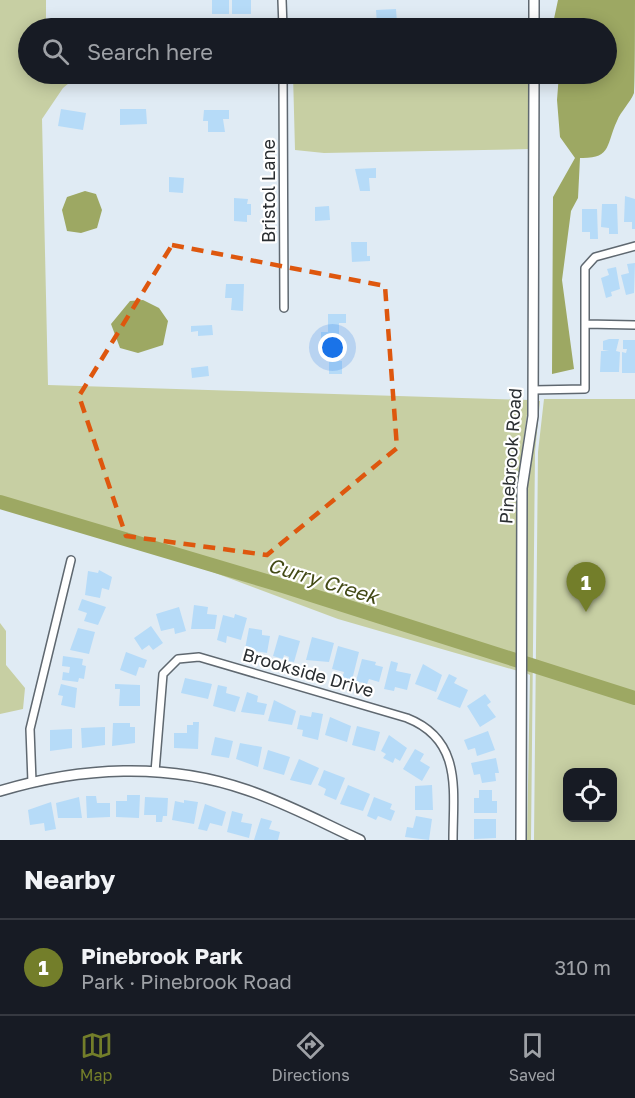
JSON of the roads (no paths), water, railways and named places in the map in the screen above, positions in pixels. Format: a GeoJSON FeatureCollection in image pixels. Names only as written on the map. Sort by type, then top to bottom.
{"type":"FeatureCollection","features":[{"type":"Feature","properties":{"kind":"street"},"geometry":{"type":"LineString","coordinates":[[282,0],[283,18]]}},
{"type":"Feature","properties":{"kind":"street"},"geometry":{"type":"LineString","coordinates":[[534,0],[534,18]]}},
{"type":"Feature","properties":{"kind":"street","name":"Bristol Lane"},"geometry":{"type":"LineString","coordinates":[[283,84],[284,308]]}},
{"type":"Feature","properties":{"kind":"street","name":"Pinebrook Road"},"geometry":{"type":"LineString","coordinates":[[521,840],[522,479],[532,426],[534,84]]}},
{"type":"Feature","properties":{"kind":"street"},"geometry":{"type":"LineString","coordinates":[[533,390],[585,389],[586,265],[598,255],[635,246]]}},
{"type":"Feature","properties":{"kind":"street"},"geometry":{"type":"LineString","coordinates":[[585,324],[635,325]]}},
{"type":"Feature","properties":{"kind":"street"},"geometry":{"type":"LineString","coordinates":[[32,782],[30,729],[71,561]]}},
{"type":"Feature","properties":{"kind":"street","name":"Brookside Drive"},"geometry":{"type":"LineString","coordinates":[[155,772],[163,674],[178,659],[199,657],[407,718],[429,730],[442,744],[452,769],[453,840]]}},
{"type":"Feature","properties":{"kind":"street"},"geometry":{"type":"LineString","coordinates":[[0,791],[32,782],[98,771],[155,772],[201,778],[246,789],[338,836],[360,840]]}},
{"type":"Feature","properties":{"kind":"waterway","name":"Curry Creek"},"geometry":{"type":"LineString","coordinates":[[0,502],[283,586],[635,698]]}},
{"type":"Feature","properties":{"kind":"place","name":"Pinebrook Park"},"geometry":{"type":"Point","coordinates":[586,612]}}]}
